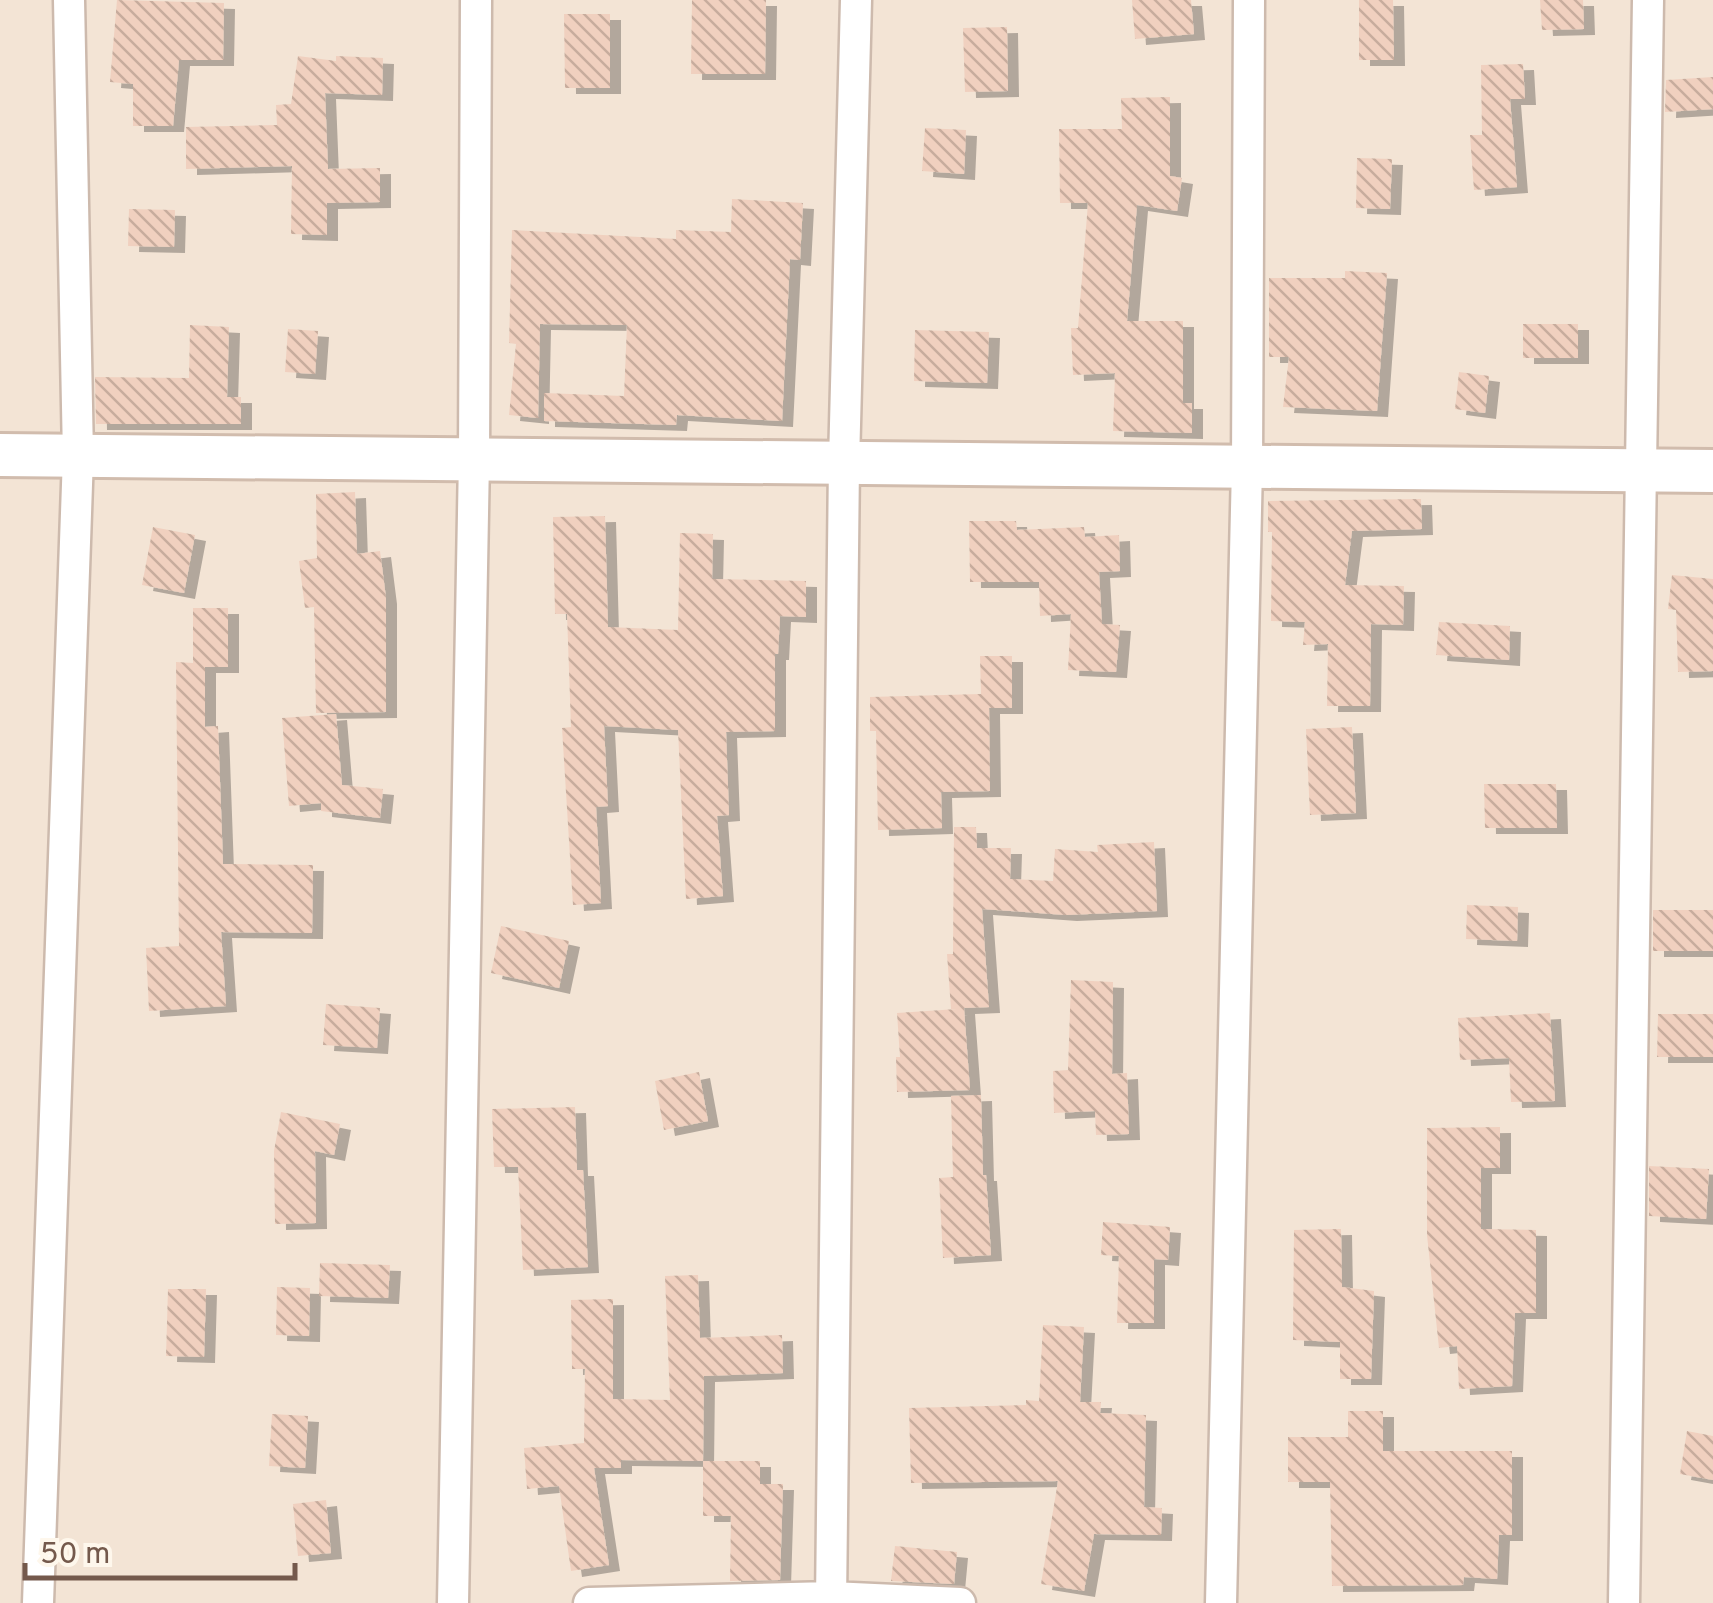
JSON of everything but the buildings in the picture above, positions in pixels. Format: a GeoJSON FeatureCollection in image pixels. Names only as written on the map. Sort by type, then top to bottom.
{"type":"FeatureCollection","features":[{"type":"Feature","properties":{"kind":"street"},"geometry":{"type":"LineString","coordinates":[[38,1603],[78,456],[69,0]]}},
{"type":"Feature","properties":{"kind":"street"},"geometry":{"type":"LineString","coordinates":[[453,1603],[474,459],[476,0]]}},
{"type":"Feature","properties":{"kind":"street"},"geometry":{"type":"LineString","coordinates":[[831,1600],[844,463],[856,0]]}},
{"type":"Feature","properties":{"kind":"street"},"geometry":{"type":"LineString","coordinates":[[1221,1603],[1247,466],[1249,0]]}},
{"type":"Feature","properties":{"kind":"street"},"geometry":{"type":"LineString","coordinates":[[1624,1603],[1648,0]]}},
{"type":"Feature","properties":{"kind":"street"},"geometry":{"type":"LineString","coordinates":[[0,455],[1713,471]]}},
{"type":"Feature","properties":{"kind":"street"},"geometry":{"type":"LineString","coordinates":[[589,1603],[960,1603]]}},
{"type":"Feature","properties":{"kind":"shaded area"},"geometry":{"type":"Polygon","coordinates":[[[0,0],[1713,0],[1713,1603],[0,1603],[0,0]]]}}]}
